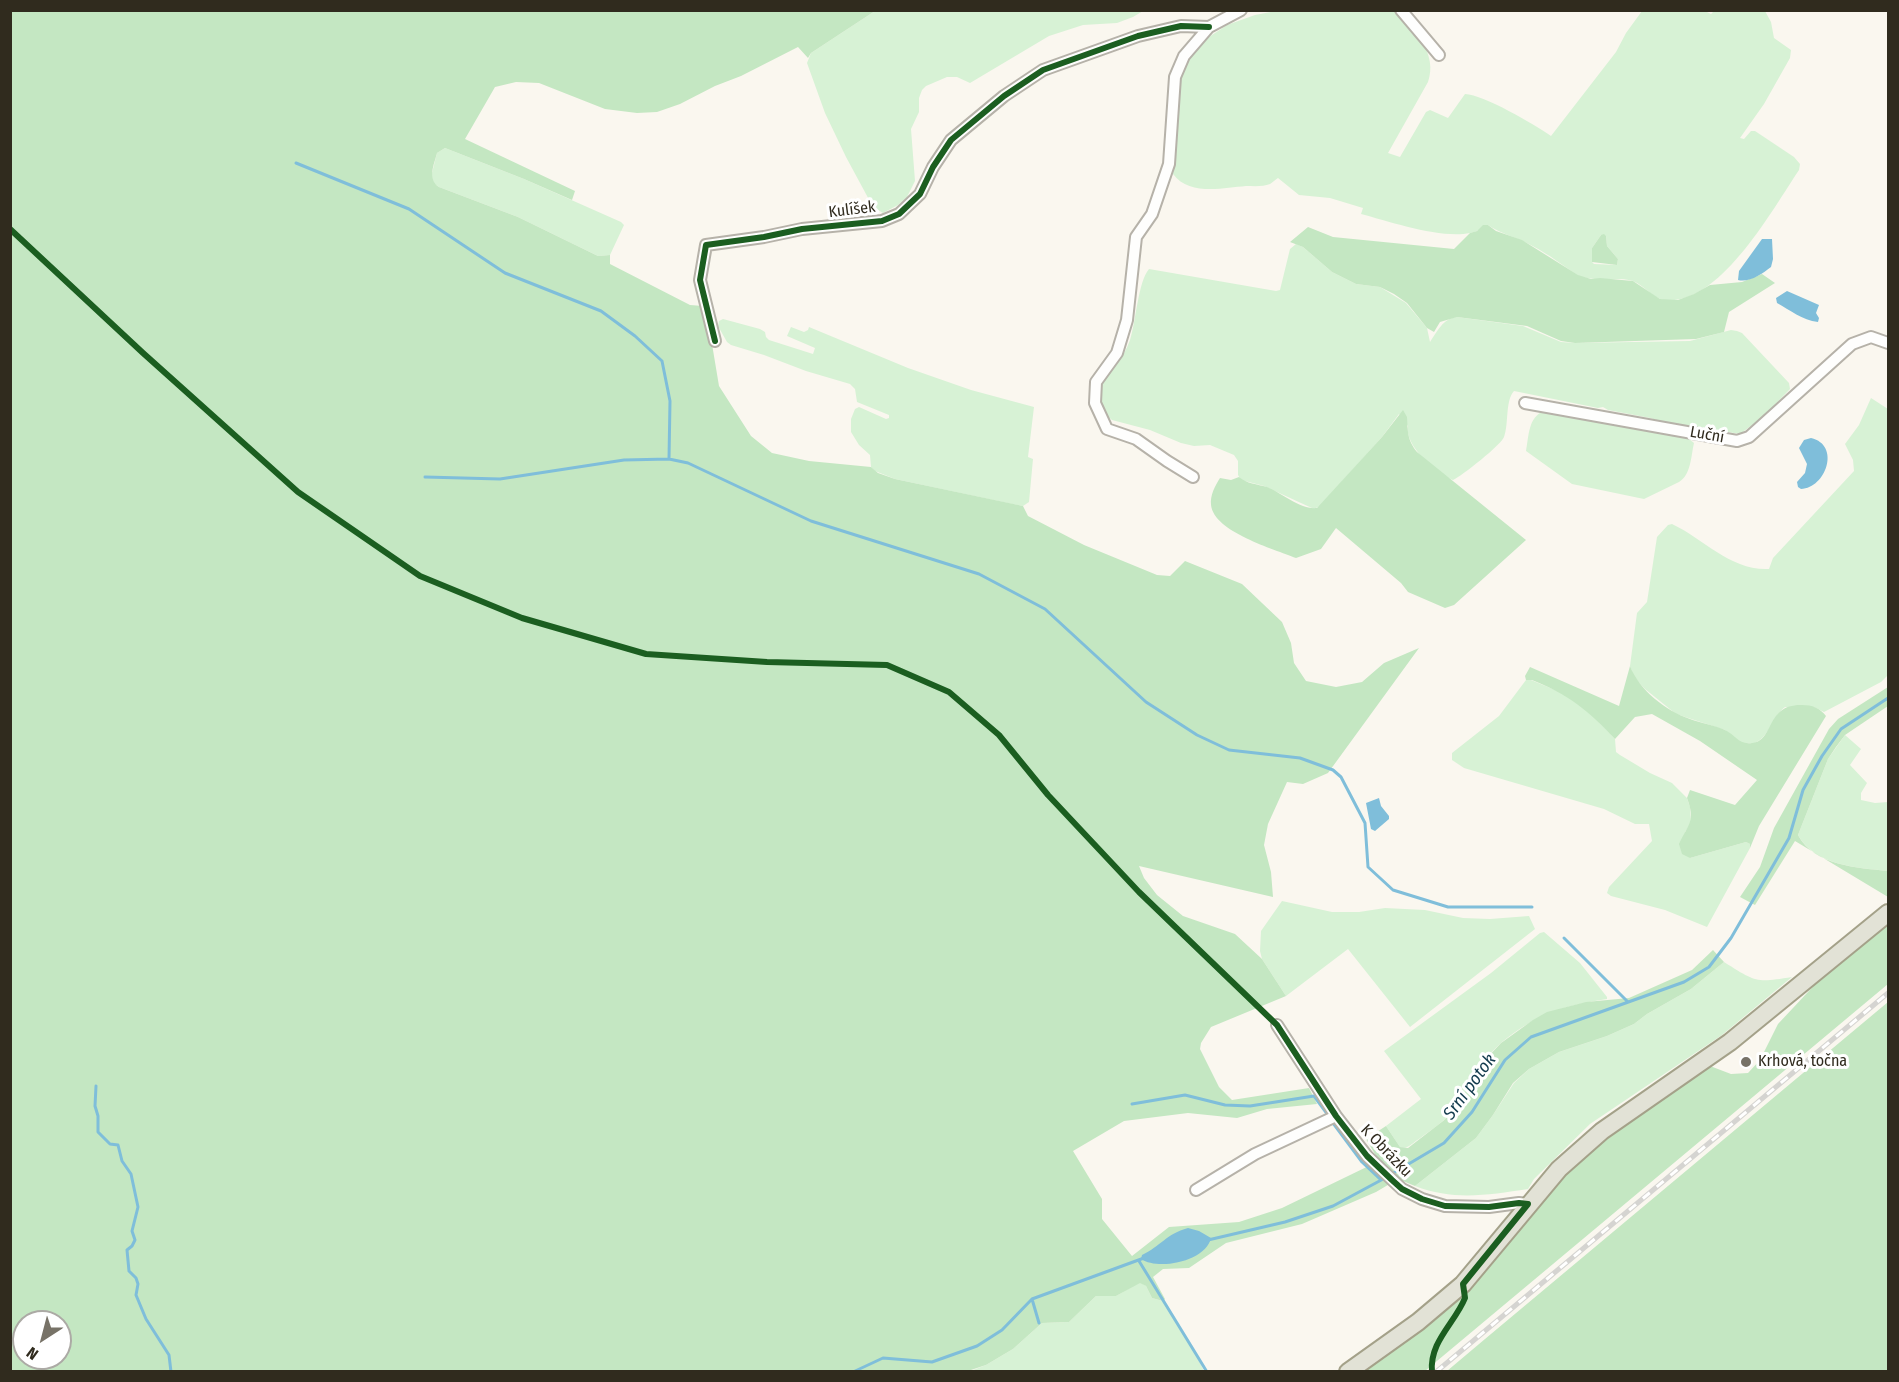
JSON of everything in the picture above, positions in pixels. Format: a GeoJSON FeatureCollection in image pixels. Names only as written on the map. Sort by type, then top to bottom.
{"type":"FeatureCollection","features":[{"type":"Feature","properties":{"kind":"main road"},"geometry":{"type":"LineString","coordinates":[[1348,1371],[1418,1322],[1463,1284],[1528,1204],[1560,1169],[1602,1131],[1712,1056],[1888,913]]}},
{"type":"Feature","properties":{"kind":"street","name":"Kulíšek"},"geometry":{"type":"LineString","coordinates":[[1193,477],[1136,439],[1107,429],[1095,403],[1096,382],[1117,353],[1127,320],[1136,237],[1152,214],[1168,164],[1175,77],[1184,56],[1209,27],[1241,10]]}},
{"type":"Feature","properties":{"kind":"street"},"geometry":{"type":"LineString","coordinates":[[1401,10],[1439,55]]}},
{"type":"Feature","properties":{"kind":"street","name":"Kulíšek"},"geometry":{"type":"LineString","coordinates":[[715,341],[700,280],[706,245],[801,229],[882,221],[899,214],[920,194],[933,166],[951,140],[1004,96],[1043,70],[1138,36],[1181,26],[1209,27]]}},
{"type":"Feature","properties":{"kind":"street","name":"Luční"},"geometry":{"type":"LineString","coordinates":[[1525,403],[1737,441],[1749,436],[1852,344],[1871,337],[1888,343]]}},
{"type":"Feature","properties":{"kind":"street","name":"K Obrázku"},"geometry":{"type":"LineString","coordinates":[[1277,1025],[1336,1116],[1367,1156],[1402,1189],[1422,1199],[1445,1206],[1489,1207],[1528,1204]]}},
{"type":"Feature","properties":{"kind":"street"},"geometry":{"type":"LineString","coordinates":[[1196,1190],[1255,1154],[1336,1116]]}},
{"type":"Feature","properties":{"kind":"green space"},"geometry":{"type":"Polygon","coordinates":[[[1281,10],[1399,11],[1423,43],[1430,62],[1428,82],[1388,153],[1400,157],[1426,112],[1430,110],[1448,118],[1465,94],[1484,99],[1551,136],[1616,52],[1642,11],[1703,10],[1711,14],[1714,11],[1765,11],[1771,22],[1774,38],[1791,50],[1790,58],[1764,104],[1740,138],[1744,139],[1751,131],[1755,131],[1794,157],[1800,164],[1799,170],[1759,231],[1724,272],[1704,288],[1684,298],[1664,300],[1633,281],[1579,276],[1539,249],[1488,225],[1477,231],[1458,234],[1416,229],[1361,214],[1363,208],[1330,198],[1299,195],[1278,178],[1270,184],[1261,186],[1207,189],[1188,185],[1173,174],[1179,81],[1188,59],[1203,41],[1227,25],[1255,15],[1281,10]],[[1601,235],[1592,248],[1592,262],[1617,265],[1618,259],[1607,246],[1606,236],[1601,235]]]}},
{"type":"Feature","properties":{"kind":"green space"},"geometry":{"type":"Polygon","coordinates":[[[10,11],[875,11],[811,53],[808,58],[798,47],[741,76],[657,112],[637,113],[605,109],[539,83],[516,82],[495,87],[465,139],[575,191],[572,200],[445,148],[437,153],[432,176],[439,187],[518,217],[598,256],[610,255],[610,264],[690,305],[703,306],[719,386],[751,436],[772,453],[809,461],[871,467],[878,473],[895,479],[1023,506],[1028,516],[1084,545],[1157,575],[1170,576],[1185,561],[1242,584],[1282,622],[1291,643],[1294,663],[1306,681],[1336,687],[1362,682],[1384,663],[1419,648],[1328,773],[1303,784],[1287,782],[1268,824],[1264,845],[1271,872],[1273,897],[1139,866],[1144,878],[1157,895],[1183,916],[1235,934],[1262,959],[1286,996],[1211,1027],[1200,1049],[1219,1087],[1232,1100],[1309,1088],[1317,1104],[1267,1109],[1237,1118],[1188,1113],[1124,1121],[1073,1151],[1102,1199],[1102,1219],[1132,1256],[1169,1227],[1239,1222],[1282,1208],[1379,1161],[1366,1139],[1386,1126],[1400,1147],[1408,1148],[1454,1110],[1483,1062],[1501,1043],[1547,1012],[1586,1002],[1629,998],[1692,970],[1713,950],[1724,962],[1691,989],[1634,1024],[1559,1052],[1529,1069],[1513,1083],[1476,1138],[1415,1186],[1398,1179],[1376,1192],[1302,1224],[1226,1243],[1189,1268],[1163,1269],[1153,1277],[1165,1299],[1163,1301],[1152,1298],[1146,1286],[1140,1283],[1116,1296],[1096,1296],[1069,1322],[1042,1323],[1013,1349],[986,1365],[968,1371],[11,1371],[10,11]]]}},
{"type":"Feature","properties":{"kind":"green space"},"geometry":{"type":"Polygon","coordinates":[[[875,11],[1143,11],[1117,23],[1083,25],[1049,36],[970,83],[957,77],[947,77],[926,86],[919,98],[919,112],[911,129],[915,181],[907,197],[883,213],[873,207],[846,157],[825,113],[807,63],[811,53],[875,11]]]}},
{"type":"Feature","properties":{"kind":"green space"},"geometry":{"type":"Polygon","coordinates":[[[445,148],[524,179],[621,222],[624,225],[610,255],[598,256],[518,217],[439,187],[433,183],[431,177],[437,153],[445,148]]]}},
{"type":"Feature","properties":{"kind":"green space"},"geometry":{"type":"Polygon","coordinates":[[[1483,225],[1522,240],[1578,275],[1591,279],[1633,281],[1660,299],[1678,300],[1710,285],[1742,282],[1762,274],[1775,283],[1729,312],[1724,332],[1696,339],[1575,343],[1561,341],[1527,326],[1457,317],[1440,322],[1434,332],[1427,328],[1407,303],[1394,294],[1380,287],[1356,284],[1332,272],[1303,247],[1290,242],[1308,227],[1333,237],[1454,249],[1470,233],[1477,231],[1483,225]]]}},
{"type":"Feature","properties":{"kind":"green space"},"geometry":{"type":"Polygon","coordinates":[[[1604,234],[1607,246],[1618,259],[1617,265],[1592,262],[1592,248],[1604,234]]]}},
{"type":"Feature","properties":{"kind":"green space"},"geometry":{"type":"Polygon","coordinates":[[[1296,244],[1303,247],[1332,272],[1356,284],[1380,287],[1406,303],[1427,328],[1430,342],[1444,323],[1457,317],[1523,326],[1561,342],[1575,343],[1690,341],[1731,330],[1742,333],[1789,383],[1790,389],[1763,417],[1740,434],[1660,421],[1603,407],[1598,408],[1514,391],[1509,401],[1502,441],[1453,480],[1438,472],[1416,450],[1408,434],[1408,426],[1399,414],[1382,437],[1320,506],[1314,509],[1264,486],[1241,480],[1238,475],[1238,461],[1234,455],[1210,445],[1194,446],[1181,443],[1150,430],[1112,420],[1105,413],[1101,405],[1099,387],[1127,347],[1142,283],[1149,269],[1276,291],[1280,290],[1290,249],[1296,244]]]}},
{"type":"Feature","properties":{"kind":"green space"},"geometry":{"type":"Polygon","coordinates":[[[723,319],[760,329],[765,332],[769,340],[813,354],[815,348],[787,336],[791,327],[804,332],[809,327],[908,368],[971,390],[1034,407],[1028,457],[1033,459],[1029,502],[1023,506],[1012,504],[895,479],[875,471],[871,467],[870,455],[859,445],[851,432],[851,419],[855,409],[859,407],[886,419],[889,415],[857,402],[855,389],[850,384],[731,345],[718,326],[719,321],[723,319]]]}},
{"type":"Feature","properties":{"kind":"green space"},"geometry":{"type":"Polygon","coordinates":[[[1871,398],[1888,409],[1888,675],[1881,682],[1824,712],[1814,707],[1785,707],[1764,736],[1755,743],[1740,743],[1725,730],[1676,714],[1645,689],[1634,677],[1630,666],[1637,613],[1647,602],[1657,537],[1668,525],[1672,524],[1730,560],[1755,568],[1769,569],[1773,558],[1854,471],[1853,460],[1845,444],[1859,425],[1871,398]]]}},
{"type":"Feature","properties":{"kind":"green space"},"geometry":{"type":"Polygon","coordinates":[[[1403,410],[1407,417],[1410,439],[1417,452],[1526,540],[1454,605],[1445,608],[1408,592],[1401,583],[1336,528],[1321,549],[1296,558],[1246,538],[1222,523],[1215,515],[1211,498],[1220,478],[1231,480],[1239,477],[1267,487],[1305,506],[1317,508],[1382,437],[1403,410]]]}},
{"type":"Feature","properties":{"kind":"green space"},"geometry":{"type":"Polygon","coordinates":[[[1544,411],[1689,439],[1694,443],[1686,475],[1679,482],[1644,499],[1572,484],[1526,451],[1532,422],[1544,411]]]}},
{"type":"Feature","properties":{"kind":"green space"},"geometry":{"type":"Polygon","coordinates":[[[1630,666],[1640,683],[1663,705],[1681,715],[1725,730],[1743,743],[1759,741],[1776,716],[1790,706],[1812,706],[1826,716],[1759,826],[1750,848],[1750,844],[1746,842],[1690,858],[1682,854],[1679,844],[1691,818],[1687,798],[1690,790],[1735,805],[1757,780],[1700,741],[1652,714],[1635,717],[1615,739],[1577,704],[1545,685],[1526,680],[1525,676],[1530,667],[1619,706],[1630,666]]]}},
{"type":"Feature","properties":{"kind":"green space"},"geometry":{"type":"Polygon","coordinates":[[[1526,680],[1565,694],[1593,715],[1615,739],[1616,752],[1650,773],[1672,783],[1687,798],[1691,823],[1685,832],[1690,858],[1746,842],[1750,844],[1750,848],[1707,927],[1665,910],[1607,893],[1609,887],[1652,841],[1649,824],[1635,824],[1604,809],[1464,768],[1452,760],[1452,753],[1499,716],[1526,680]]]}},
{"type":"Feature","properties":{"kind":"green space"},"geometry":{"type":"Polygon","coordinates":[[[1888,687],[1888,706],[1845,735],[1828,759],[1798,835],[1813,852],[1795,841],[1755,905],[1740,897],[1760,867],[1774,828],[1829,729],[1838,719],[1888,687]]]}},
{"type":"Feature","properties":{"kind":"green space"},"geometry":{"type":"Polygon","coordinates":[[[1845,735],[1861,749],[1850,765],[1867,783],[1861,793],[1861,800],[1875,803],[1888,802],[1888,871],[1838,864],[1815,853],[1798,835],[1828,759],[1845,735]]]}},
{"type":"Feature","properties":{"kind":"green space"},"geometry":{"type":"Polygon","coordinates":[[[1821,856],[1838,864],[1888,871],[1888,897],[1821,856]]]}},
{"type":"Feature","properties":{"kind":"green space"},"geometry":{"type":"Polygon","coordinates":[[[1282,901],[1332,912],[1359,912],[1385,908],[1425,910],[1463,918],[1490,919],[1529,916],[1535,929],[1410,1027],[1348,949],[1286,996],[1262,959],[1260,951],[1261,931],[1282,901]]]}},
{"type":"Feature","properties":{"kind":"green space"},"geometry":{"type":"Polygon","coordinates":[[[1888,923],[1888,984],[1425,1371],[1362,1372],[1607,1137],[1710,1066],[1731,1074],[1748,1073],[1760,1060],[1778,1024],[1822,977],[1888,923]]]}},
{"type":"Feature","properties":{"kind":"green space"},"geometry":{"type":"Polygon","coordinates":[[[1544,932],[1580,963],[1607,999],[1564,1008],[1539,1018],[1514,1033],[1494,1049],[1460,1101],[1446,1117],[1410,1146],[1400,1147],[1386,1126],[1421,1099],[1384,1051],[1544,932]]]}},
{"type":"Feature","properties":{"kind":"green space"},"geometry":{"type":"Polygon","coordinates":[[[1724,962],[1756,979],[1792,977],[1722,1035],[1590,1124],[1534,1179],[1528,1189],[1485,1195],[1457,1195],[1429,1191],[1415,1186],[1476,1138],[1514,1083],[1529,1069],[1559,1052],[1634,1024],[1691,989],[1724,962]]]}},
{"type":"Feature","properties":{"kind":"green space"},"geometry":{"type":"Polygon","coordinates":[[[1888,1002],[1888,1371],[1447,1371],[1485,1339],[1888,1002]]]}},
{"type":"Feature","properties":{"kind":"green space"},"geometry":{"type":"Polygon","coordinates":[[[1140,1282],[1146,1286],[1152,1298],[1163,1301],[1204,1371],[968,1372],[986,1365],[1013,1349],[1042,1323],[1069,1322],[1096,1296],[1116,1296],[1140,1282]]]}},
{"type":"Feature","properties":{"kind":"water"},"geometry":{"type":"Polygon","coordinates":[[[1762,239],[1772,239],[1771,267],[1751,279],[1738,280],[1739,271],[1762,239]]]}},
{"type":"Feature","properties":{"kind":"water"},"geometry":{"type":"Polygon","coordinates":[[[1787,291],[1819,305],[1816,313],[1819,318],[1818,322],[1801,317],[1777,303],[1776,298],[1787,291]]]}},
{"type":"Feature","properties":{"kind":"water"},"geometry":{"type":"Polygon","coordinates":[[[1811,438],[1820,442],[1826,449],[1827,466],[1817,482],[1801,489],[1797,482],[1805,473],[1807,464],[1799,448],[1804,440],[1811,438]]]}},
{"type":"Feature","properties":{"kind":"water"},"geometry":{"type":"Polygon","coordinates":[[[1379,798],[1389,819],[1375,831],[1371,829],[1366,803],[1379,798]]]}},
{"type":"Feature","properties":{"kind":"water"},"geometry":{"type":"Polygon","coordinates":[[[1188,1228],[1211,1238],[1200,1253],[1181,1262],[1170,1264],[1159,1264],[1141,1259],[1142,1255],[1169,1237],[1188,1228]]]}},
{"type":"Feature","properties":{"kind":"waterway"},"geometry":{"type":"LineString","coordinates":[[296,163],[409,209],[505,273],[601,311],[635,336],[662,361],[670,401],[669,459]]}},
{"type":"Feature","properties":{"kind":"waterway"},"geometry":{"type":"LineString","coordinates":[[425,477],[500,479],[624,460],[669,459],[688,463],[811,521],[979,574],[1045,609],[1146,702],[1197,735],[1229,750],[1300,758],[1333,770],[1341,777],[1365,823],[1368,867],[1393,890],[1448,907],[1532,907]]}},
{"type":"Feature","properties":{"kind":"waterway","name":"Srní potok"},"geometry":{"type":"LineString","coordinates":[[1390,1175],[1444,1143],[1472,1112],[1505,1060],[1531,1037],[1684,982],[1709,967],[1731,938],[1789,838],[1803,790],[1822,756],[1841,729],[1888,698]]}},
{"type":"Feature","properties":{"kind":"waterway"},"geometry":{"type":"LineString","coordinates":[[1564,938],[1628,1002]]}},
{"type":"Feature","properties":{"kind":"waterway"},"geometry":{"type":"LineString","coordinates":[[96,1086],[95,1106],[98,1116],[98,1132],[110,1144],[118,1145],[122,1161],[131,1174],[138,1207],[132,1231],[135,1240],[127,1250],[129,1271],[136,1278],[138,1284],[136,1295],[146,1319],[169,1355],[171,1372]]}},
{"type":"Feature","properties":{"kind":"waterway"},"geometry":{"type":"LineString","coordinates":[[1132,1104],[1185,1095],[1225,1105],[1250,1106],[1314,1096],[1328,1115]]}},
{"type":"Feature","properties":{"kind":"waterway"},"geometry":{"type":"LineString","coordinates":[[1333,1123],[1362,1162],[1381,1180]]}},
{"type":"Feature","properties":{"kind":"waterway","name":"Srní potok"},"geometry":{"type":"LineString","coordinates":[[1208,1240],[1285,1222],[1333,1206],[1385,1178]]}},
{"type":"Feature","properties":{"kind":"waterway","name":"Srní potok"},"geometry":{"type":"LineString","coordinates":[[853,1372],[883,1358],[932,1362],[977,1346],[1002,1330],[1032,1299],[1144,1258]]}},
{"type":"Feature","properties":{"kind":"waterway"},"geometry":{"type":"LineString","coordinates":[[1139,1261],[1207,1372]]}},
{"type":"Feature","properties":{"kind":"waterway"},"geometry":{"type":"LineString","coordinates":[[1032,1299],[1039,1323]]}},
{"type":"Feature","properties":{"kind":"railway"},"geometry":{"type":"LineString","coordinates":[[1436,1372],[1888,993]]}},
{"type":"Feature","properties":{"kind":"cycle path"},"geometry":{"type":"LineString","coordinates":[[715,341],[700,280],[706,245],[802,229],[882,221],[899,214],[920,194],[933,167],[951,140],[1004,96],[1043,70],[1138,36],[1181,26],[1209,27]]}},
{"type":"Feature","properties":{"kind":"cycle path"},"geometry":{"type":"LineString","coordinates":[[10,229],[143,353],[298,492],[420,576],[522,618],[646,654],[767,662],[887,665],[949,692],[999,735],[1048,795],[1139,892],[1277,1025],[1336,1116],[1367,1156],[1402,1189],[1422,1199],[1445,1206],[1489,1207],[1528,1204],[1463,1284],[1465,1298],[1438,1342],[1434,1351],[1432,1372]]}},
{"type":"Feature","properties":{"kind":"place","name":"Krhová, točna"},"geometry":{"type":"Point","coordinates":[1746,1062]}}]}
